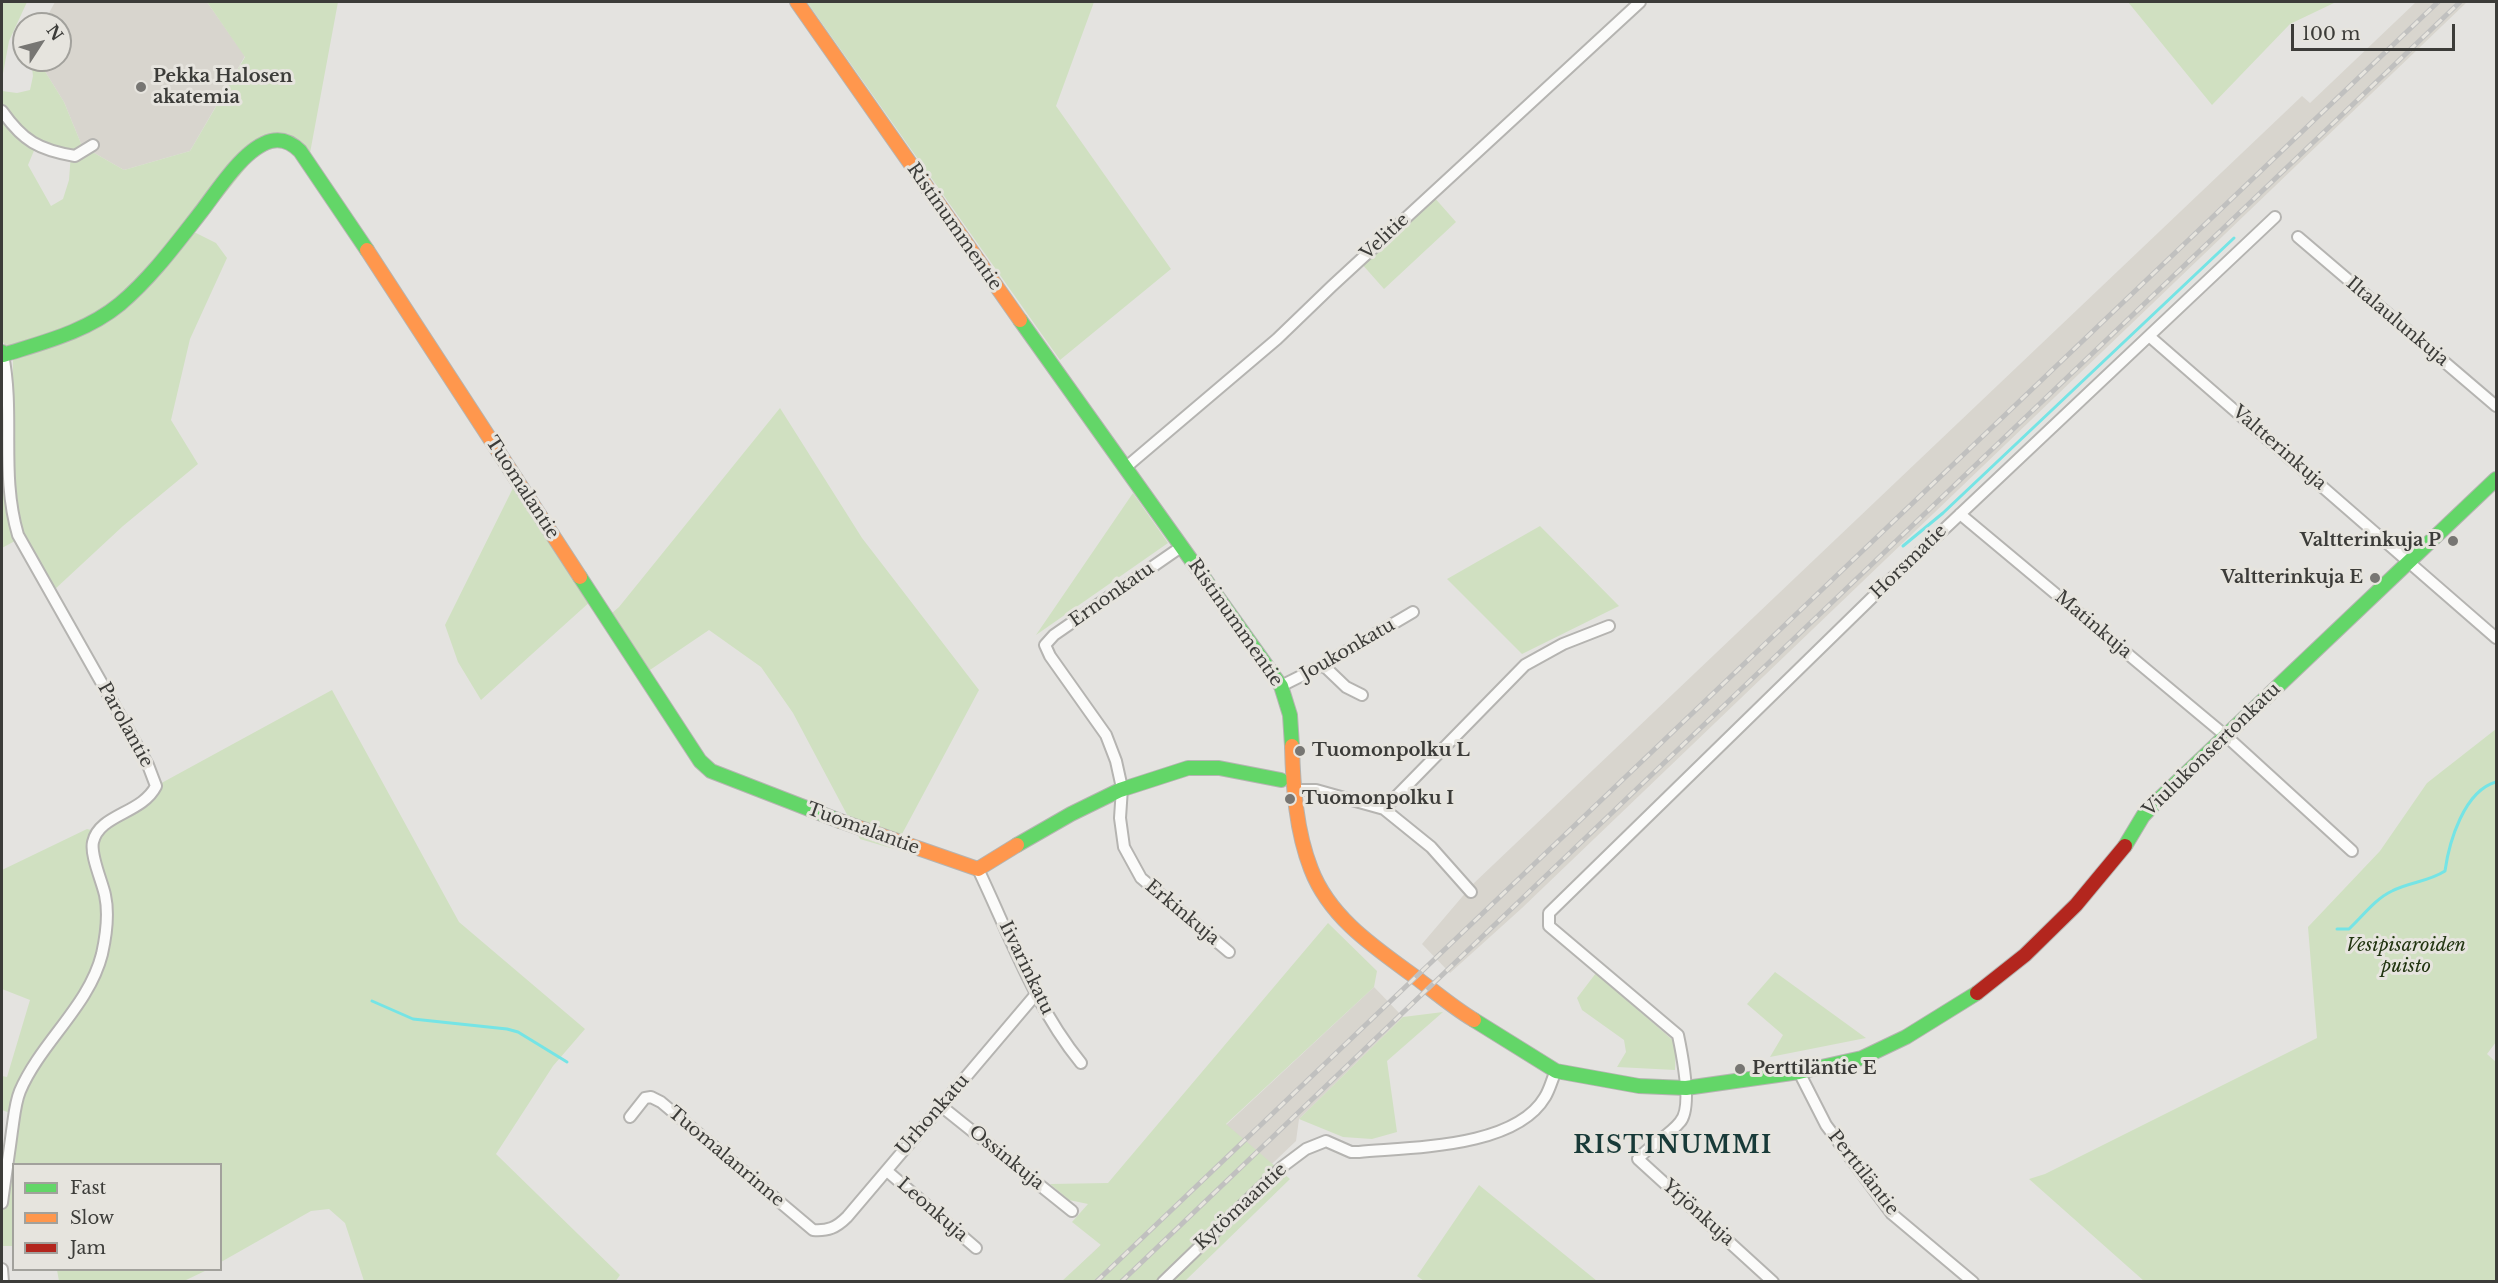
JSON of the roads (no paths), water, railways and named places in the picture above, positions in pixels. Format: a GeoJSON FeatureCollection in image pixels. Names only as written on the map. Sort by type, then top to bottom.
{"type":"FeatureCollection","features":[{"type":"Feature","properties":{"kind":"street","name":"Ristinummentie"},"geometry":{"type":"LineString","coordinates":[[797,2],[1281,686],[1290,716],[1295,789],[1302,839],[1311,870],[1332,905],[1355,932],[1468,1017],[1556,1071],[1639,1086],[1686,1088],[1799,1072]]}},
{"type":"Feature","properties":{"kind":"street","name":"Velitie"},"geometry":{"type":"LineString","coordinates":[[1125,468],[1277,339],[1640,2]]}},
{"type":"Feature","properties":{"kind":"street"},"geometry":{"type":"LineString","coordinates":[[2,111],[14,129],[33,144],[52,152],[75,156],[93,145]]}},
{"type":"Feature","properties":{"kind":"street","name":"Tuomalantie"},"geometry":{"type":"LineString","coordinates":[[2,354],[86,327],[114,308],[141,285],[232,174],[254,151],[270,142],[280,140],[298,147],[700,761],[711,771],[872,833],[978,869]]}},
{"type":"Feature","properties":{"kind":"street","name":"Horsmatie"},"geometry":{"type":"LineString","coordinates":[[1686,1088],[1678,1035],[1549,926],[1549,913],[1960,514],[2275,217]]}},
{"type":"Feature","properties":{"kind":"street","name":"Iltalaulunkuja"},"geometry":{"type":"LineString","coordinates":[[2298,237],[2496,406]]}},
{"type":"Feature","properties":{"kind":"street","name":"Valtterinkuja"},"geometry":{"type":"LineString","coordinates":[[2149,336],[2496,638]]}},
{"type":"Feature","properties":{"kind":"street","name":"Parolantie"},"geometry":{"type":"LineString","coordinates":[[2,354],[8,378],[6,482],[10,511],[18,535],[148,765],[156,786],[151,796],[142,804],[109,820],[93,841],[93,852],[105,897],[106,918],[101,956],[84,994],[46,1046],[20,1092],[2,1203]]}},
{"type":"Feature","properties":{"kind":"street","name":"Viulukonsertonkatu"},"geometry":{"type":"LineString","coordinates":[[1799,1072],[1862,1058],[1906,1037],[1970,998],[2025,956],[2076,905],[2122,851],[2143,816],[2496,479]]}},
{"type":"Feature","properties":{"kind":"street","name":"Matinkuja"},"geometry":{"type":"LineString","coordinates":[[1960,514],[2226,736],[2352,851]]}},
{"type":"Feature","properties":{"kind":"street","name":"Ernonkatu"},"geometry":{"type":"LineString","coordinates":[[1045,645],[1054,635],[1181,547]]}},
{"type":"Feature","properties":{"kind":"street","name":"Joukonkatu"},"geometry":{"type":"LineString","coordinates":[[1281,686],[1323,665],[1413,612]]}},
{"type":"Feature","properties":{"kind":"street"},"geometry":{"type":"LineString","coordinates":[[1384,809],[1525,665],[1563,644],[1609,626]]}},
{"type":"Feature","properties":{"kind":"street","name":"Erkinkuja"},"geometry":{"type":"LineString","coordinates":[[1045,645],[1106,735],[1116,761],[1122,788],[1120,818],[1125,847],[1141,878],[1229,952]]}},
{"type":"Feature","properties":{"kind":"street"},"geometry":{"type":"LineString","coordinates":[[1323,665],[1346,687],[1362,694]]}},
{"type":"Feature","properties":{"kind":"street"},"geometry":{"type":"LineString","coordinates":[[978,869],[1055,823],[1122,788],[1198,767],[1242,772],[1281,780]]}},
{"type":"Feature","properties":{"kind":"street"},"geometry":{"type":"LineString","coordinates":[[1295,789],[1316,790],[1384,809],[1431,847],[1472,892]]}},
{"type":"Feature","properties":{"kind":"street","name":"Iivarinkatu"},"geometry":{"type":"LineString","coordinates":[[978,869],[1037,993],[1065,1043],[1080,1063]]}},
{"type":"Feature","properties":{"kind":"street","name":"Urhonkatu"},"geometry":{"type":"LineString","coordinates":[[826,1231],[840,1224],[887,1171],[886,1169],[1037,993]]}},
{"type":"Feature","properties":{"kind":"street","name":"Kytömaantie"},"geometry":{"type":"LineString","coordinates":[[1163,1281],[1282,1167],[1306,1149],[1326,1142],[1351,1152],[1359,1152],[1484,1138],[1515,1126],[1531,1113],[1545,1098],[1556,1071]]}},
{"type":"Feature","properties":{"kind":"street","name":"Perttiläntie"},"geometry":{"type":"LineString","coordinates":[[1799,1072],[1826,1125],[1892,1215],[1973,1281]]}},
{"type":"Feature","properties":{"kind":"street","name":"Yrjönkuja"},"geometry":{"type":"LineString","coordinates":[[1686,1088],[1686,1108],[1683,1120],[1651,1144],[1638,1159],[1773,1281]]}},
{"type":"Feature","properties":{"kind":"street","name":"Tuomalanrinne"},"geometry":{"type":"LineString","coordinates":[[630,1117],[645,1098],[651,1097],[661,1102],[813,1230],[826,1231]]}},
{"type":"Feature","properties":{"kind":"street","name":"Ossinkuja"},"geometry":{"type":"LineString","coordinates":[[941,1106],[1072,1211]]}},
{"type":"Feature","properties":{"kind":"street","name":"Leonkuja"},"geometry":{"type":"LineString","coordinates":[[887,1171],[976,1248]]}},
{"type":"Feature","properties":{"kind":"street"},"geometry":{"type":"LineString","coordinates":[[2,1269],[3,1281]]}},
{"type":"Feature","properties":{"kind":"waterway"},"geometry":{"type":"LineString","coordinates":[[1903,546],[1943,513],[2234,238]]}},
{"type":"Feature","properties":{"kind":"waterway"},"geometry":{"type":"LineString","coordinates":[[2337,929],[2349,929],[2386,894],[2432,878],[2445,871],[2454,832],[2467,806],[2485,787],[2496,782]]}},
{"type":"Feature","properties":{"kind":"waterway"},"geometry":{"type":"LineString","coordinates":[[372,1001],[413,1019],[518,1032],[567,1062]]}},
{"type":"Feature","properties":{"kind":"railway"},"geometry":{"type":"LineString","coordinates":[[1096,1282],[2438,2]]}},
{"type":"Feature","properties":{"kind":"railway"},"geometry":{"type":"LineString","coordinates":[[1121,1282],[2460,2]]}},
{"type":"Feature","properties":{"kind":"place","name":"Pekka Halosen akatemia"},"geometry":{"type":"Point","coordinates":[141,87]}},
{"type":"Feature","properties":{"kind":"place","name":"Valtterinkuja P"},"geometry":{"type":"Point","coordinates":[2453,541]}},
{"type":"Feature","properties":{"kind":"place","name":"Valtterinkuja E"},"geometry":{"type":"Point","coordinates":[2375,578]}},
{"type":"Feature","properties":{"kind":"place","name":"Tuomonpolku L"},"geometry":{"type":"Point","coordinates":[1300,751]}},
{"type":"Feature","properties":{"kind":"place","name":"Tuomonpolku I"},"geometry":{"type":"Point","coordinates":[1290,799]}},
{"type":"Feature","properties":{"kind":"place","name":"Perttiläntie E"},"geometry":{"type":"Point","coordinates":[1740,1069]}},
{"type":"Feature","properties":{"kind":"district","name":"RISTINUMMI"},"geometry":{"type":"Point","coordinates":[1673,1146]}},
{"type":"Feature","properties":{"kind":"park label","name":"Vesipisaroiden puisto"},"geometry":{"type":"Point","coordinates":[2406,956]}}]}
